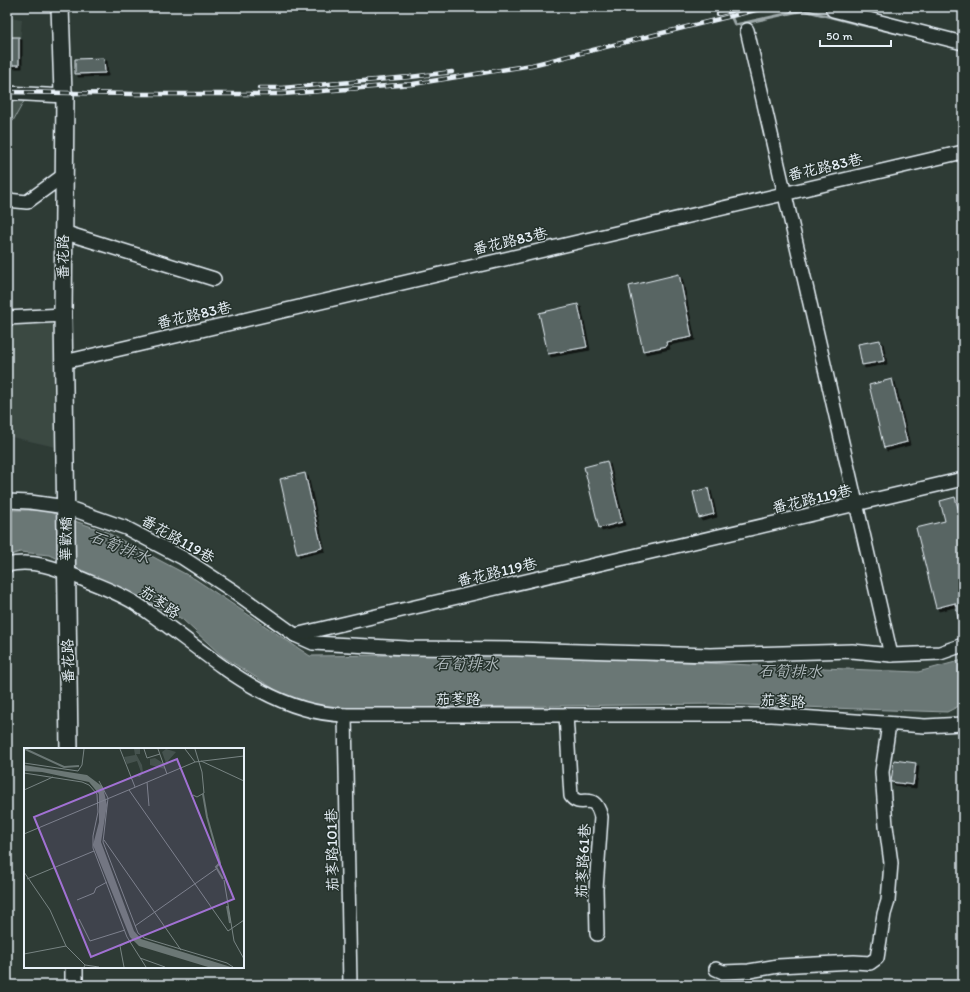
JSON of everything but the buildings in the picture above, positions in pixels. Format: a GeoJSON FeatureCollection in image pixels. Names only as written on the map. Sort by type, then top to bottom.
{"type":"FeatureCollection","features":[{"type":"Feature","properties":{"kind":"main road","name":"番花路"},"geometry":{"type":"LineString","coordinates":[[60,7],[63,94],[65,96],[63,315],[66,506]]}},
{"type":"Feature","properties":{"kind":"main road","name":"華歡橋"},"geometry":{"type":"LineString","coordinates":[[66,506],[66,572]]}},
{"type":"Feature","properties":{"kind":"main road","name":"番花路"},"geometry":{"type":"LineString","coordinates":[[66,572],[70,748]]}},
{"type":"Feature","properties":{"kind":"main road"},"geometry":{"type":"LineString","coordinates":[[74,968],[74,985]]}},
{"type":"Feature","properties":{"kind":"street"},"geometry":{"type":"LineString","coordinates":[[833,10],[963,43]]}},
{"type":"Feature","properties":{"kind":"street"},"geometry":{"type":"LineString","coordinates":[[747,30],[891,655]]}},
{"type":"Feature","properties":{"kind":"street"},"geometry":{"type":"LineString","coordinates":[[7,94],[65,96]]}},
{"type":"Feature","properties":{"kind":"street","name":"番花路83巷"},"geometry":{"type":"LineString","coordinates":[[64,362],[963,152]]}},
{"type":"Feature","properties":{"kind":"street"},"geometry":{"type":"LineString","coordinates":[[7,200],[27,202],[64,176]]}},
{"type":"Feature","properties":{"kind":"street"},"geometry":{"type":"LineString","coordinates":[[63,232],[214,279]]}},
{"type":"Feature","properties":{"kind":"street"},"geometry":{"type":"LineString","coordinates":[[7,318],[63,315]]}},
{"type":"Feature","properties":{"kind":"street","name":"番花路119巷"},"geometry":{"type":"LineString","coordinates":[[7,501],[66,506],[126,528],[183,558],[235,592],[295,635],[963,480]]}},
{"type":"Feature","properties":{"kind":"street","name":"茄苳路"},"geometry":{"type":"LineString","coordinates":[[7,565],[16,563],[35,563],[66,572],[115,592],[138,604],[265,694],[304,710],[326,714],[772,715],[889,724],[940,726],[963,724]]}},
{"type":"Feature","properties":{"kind":"street"},"geometry":{"type":"LineString","coordinates":[[295,635],[313,643],[407,648],[710,655],[852,652],[891,655],[940,653],[963,645]]}},
{"type":"Feature","properties":{"kind":"street","name":"茄苳路101巷"},"geometry":{"type":"LineString","coordinates":[[345,715],[350,985]]}},
{"type":"Feature","properties":{"kind":"street","name":"茄苳路61巷"},"geometry":{"type":"LineString","coordinates":[[566,715],[571,796],[576,801],[589,801],[594,803],[599,809],[601,818],[596,889],[597,934]]}},
{"type":"Feature","properties":{"kind":"street"},"geometry":{"type":"LineString","coordinates":[[716,969],[723,972],[749,971],[778,966],[854,962],[870,963],[877,958],[884,914],[888,901],[892,863],[886,826],[882,772],[889,724]]}},
{"type":"Feature","properties":{"kind":"shaded area"},"geometry":{"type":"Polygon","coordinates":[[[7,17],[22,19],[18,65],[7,64],[7,17]]]}},
{"type":"Feature","properties":{"kind":"shaded area"},"geometry":{"type":"Polygon","coordinates":[[[7,94],[28,94],[13,121],[7,123],[7,94]]]}},
{"type":"Feature","properties":{"kind":"shaded area"},"geometry":{"type":"Polygon","coordinates":[[[7,320],[56,320],[56,447],[7,436],[7,320]]]}},
{"type":"Feature","properties":{"kind":"water","name":"石筍排水"},"geometry":{"type":"Polygon","coordinates":[[[7,510],[44,510],[106,532],[195,579],[310,656],[491,654],[918,672],[963,660],[963,704],[947,712],[715,704],[306,709],[222,656],[182,619],[49,555],[20,552],[7,556],[7,510]]]}},
{"type":"Feature","properties":{"kind":"waterway"},"geometry":{"type":"LineString","coordinates":[[727,7],[735,25],[804,10],[901,34]]}},
{"type":"Feature","properties":{"kind":"railway"},"geometry":{"type":"LineString","coordinates":[[718,14],[745,7]]}},
{"type":"Feature","properties":{"kind":"railway"},"geometry":{"type":"LineString","coordinates":[[7,92],[282,94],[413,84],[532,65],[768,7]]}},
{"type":"Feature","properties":{"kind":"railway"},"geometry":{"type":"LineString","coordinates":[[259,88],[282,88],[452,72]]}}]}
